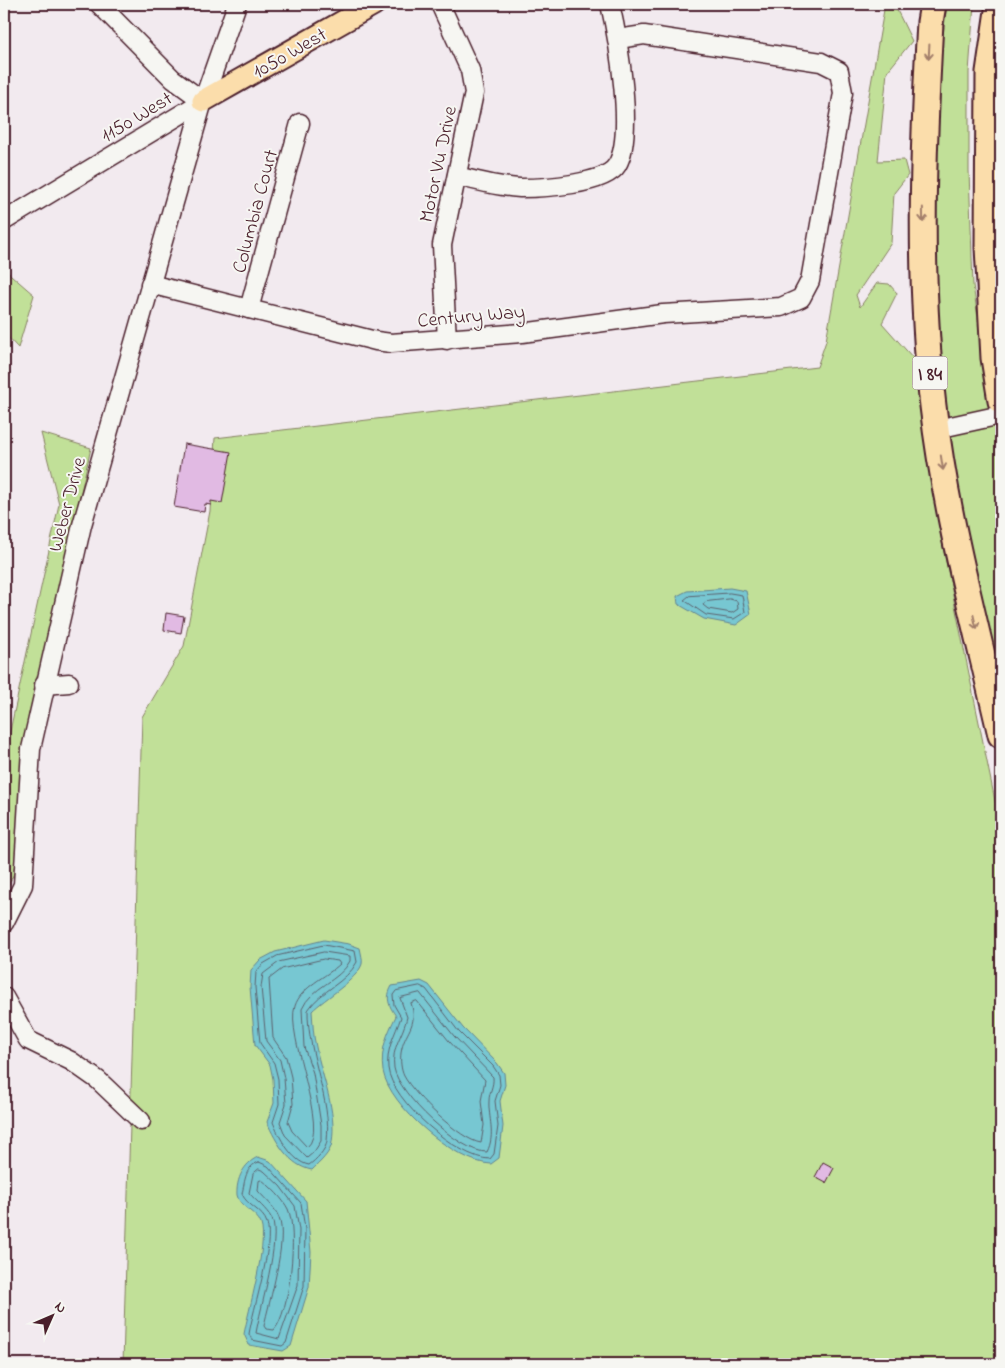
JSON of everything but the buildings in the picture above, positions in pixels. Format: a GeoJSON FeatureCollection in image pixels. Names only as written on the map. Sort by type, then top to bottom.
{"type":"FeatureCollection","features":[{"type":"Feature","properties":{"kind":"highway","name":"I 84"},"geometry":{"type":"LineString","coordinates":[[933,4],[927,79],[922,203],[924,295],[937,430],[950,516],[1001,735]]}},
{"type":"Feature","properties":{"kind":"highway"},"geometry":{"type":"LineString","coordinates":[[999,4],[989,72],[988,246],[994,358],[1001,401]]}},
{"type":"Feature","properties":{"kind":"main road","name":"1050 West"},"geometry":{"type":"LineString","coordinates":[[203,101],[374,4]]}},
{"type":"Feature","properties":{"kind":"street"},"geometry":{"type":"LineString","coordinates":[[100,4],[173,79],[203,101]]}},
{"type":"Feature","properties":{"kind":"street","name":"1150 West"},"geometry":{"type":"LineString","coordinates":[[4,221],[203,101],[237,4]]}},
{"type":"Feature","properties":{"kind":"street","name":"Motor Vu Drive"},"geometry":{"type":"LineString","coordinates":[[440,4],[470,70],[474,93],[442,245],[447,340]]}},
{"type":"Feature","properties":{"kind":"street"},"geometry":{"type":"LineString","coordinates":[[456,176],[520,188],[596,180],[616,166],[625,145],[622,63],[610,4]]}},
{"type":"Feature","properties":{"kind":"street","name":"Century Way"},"geometry":{"type":"LineString","coordinates":[[150,284],[376,341],[391,343],[522,334],[664,314],[781,307],[801,298],[810,281],[843,93],[839,71],[821,62],[644,35],[618,39]]}},
{"type":"Feature","properties":{"kind":"street","name":"Weber Drive"},"geometry":{"type":"LineString","coordinates":[[4,923],[23,886],[31,749],[48,685],[82,525],[203,101]]}},
{"type":"Feature","properties":{"kind":"street","name":"Columbia Court"},"geometry":{"type":"LineString","coordinates":[[249,309],[300,123]]}},
{"type":"Feature","properties":{"kind":"street"},"geometry":{"type":"LineString","coordinates":[[937,430],[1001,415]]}},
{"type":"Feature","properties":{"kind":"street"},"geometry":{"type":"LineString","coordinates":[[48,685],[69,684]]}},
{"type":"Feature","properties":{"kind":"street"},"geometry":{"type":"LineString","coordinates":[[4,997],[28,1040],[71,1061],[98,1080],[141,1121]]}},
{"type":"Feature","properties":{"kind":"green space"},"geometry":{"type":"Polygon","coordinates":[[[885,4],[894,4],[912,41],[887,72],[878,161],[904,160],[908,175],[894,193],[891,243],[856,295],[860,307],[877,283],[889,284],[897,293],[882,323],[914,359],[941,537],[1001,830],[1001,1364],[123,1364],[142,717],[184,646],[210,511],[215,438],[817,367],[826,341],[885,4]]]}},
{"type":"Feature","properties":{"kind":"green space"},"geometry":{"type":"Polygon","coordinates":[[[947,4],[974,4],[969,72],[969,171],[973,285],[1001,472],[1001,682],[961,508],[943,394],[935,280],[937,82],[947,4]]]}},
{"type":"Feature","properties":{"kind":"green space"},"geometry":{"type":"Polygon","coordinates":[[[4,269],[34,295],[18,348],[4,333],[4,269]]]}},
{"type":"Feature","properties":{"kind":"green space"},"geometry":{"type":"Polygon","coordinates":[[[41,433],[91,448],[22,749],[14,873],[4,895],[4,759],[59,504],[41,433]]]}},
{"type":"Feature","properties":{"kind":"water"},"geometry":{"type":"Polygon","coordinates":[[[730,588],[746,591],[751,614],[736,625],[704,619],[678,604],[677,596],[687,591],[730,588]]]}},
{"type":"Feature","properties":{"kind":"water"},"geometry":{"type":"Polygon","coordinates":[[[324,940],[349,944],[360,948],[362,964],[354,976],[312,1011],[315,1042],[331,1106],[333,1130],[329,1150],[312,1170],[297,1164],[284,1152],[267,1122],[274,1103],[273,1079],[270,1065],[255,1045],[250,987],[251,970],[260,960],[275,952],[324,940]]]}},
{"type":"Feature","properties":{"kind":"water"},"geometry":{"type":"Polygon","coordinates":[[[421,981],[429,985],[463,1028],[497,1063],[504,1073],[505,1085],[500,1101],[503,1126],[499,1158],[491,1164],[460,1154],[426,1130],[397,1100],[388,1085],[383,1071],[382,1056],[387,1036],[396,1016],[391,1009],[388,998],[390,990],[392,986],[421,981]]]}},
{"type":"Feature","properties":{"kind":"water"},"geometry":{"type":"Polygon","coordinates":[[[258,1157],[270,1161],[306,1201],[311,1252],[309,1287],[291,1346],[283,1351],[249,1345],[244,1334],[257,1278],[262,1233],[259,1220],[238,1199],[237,1189],[245,1167],[258,1157]]]}}]}
